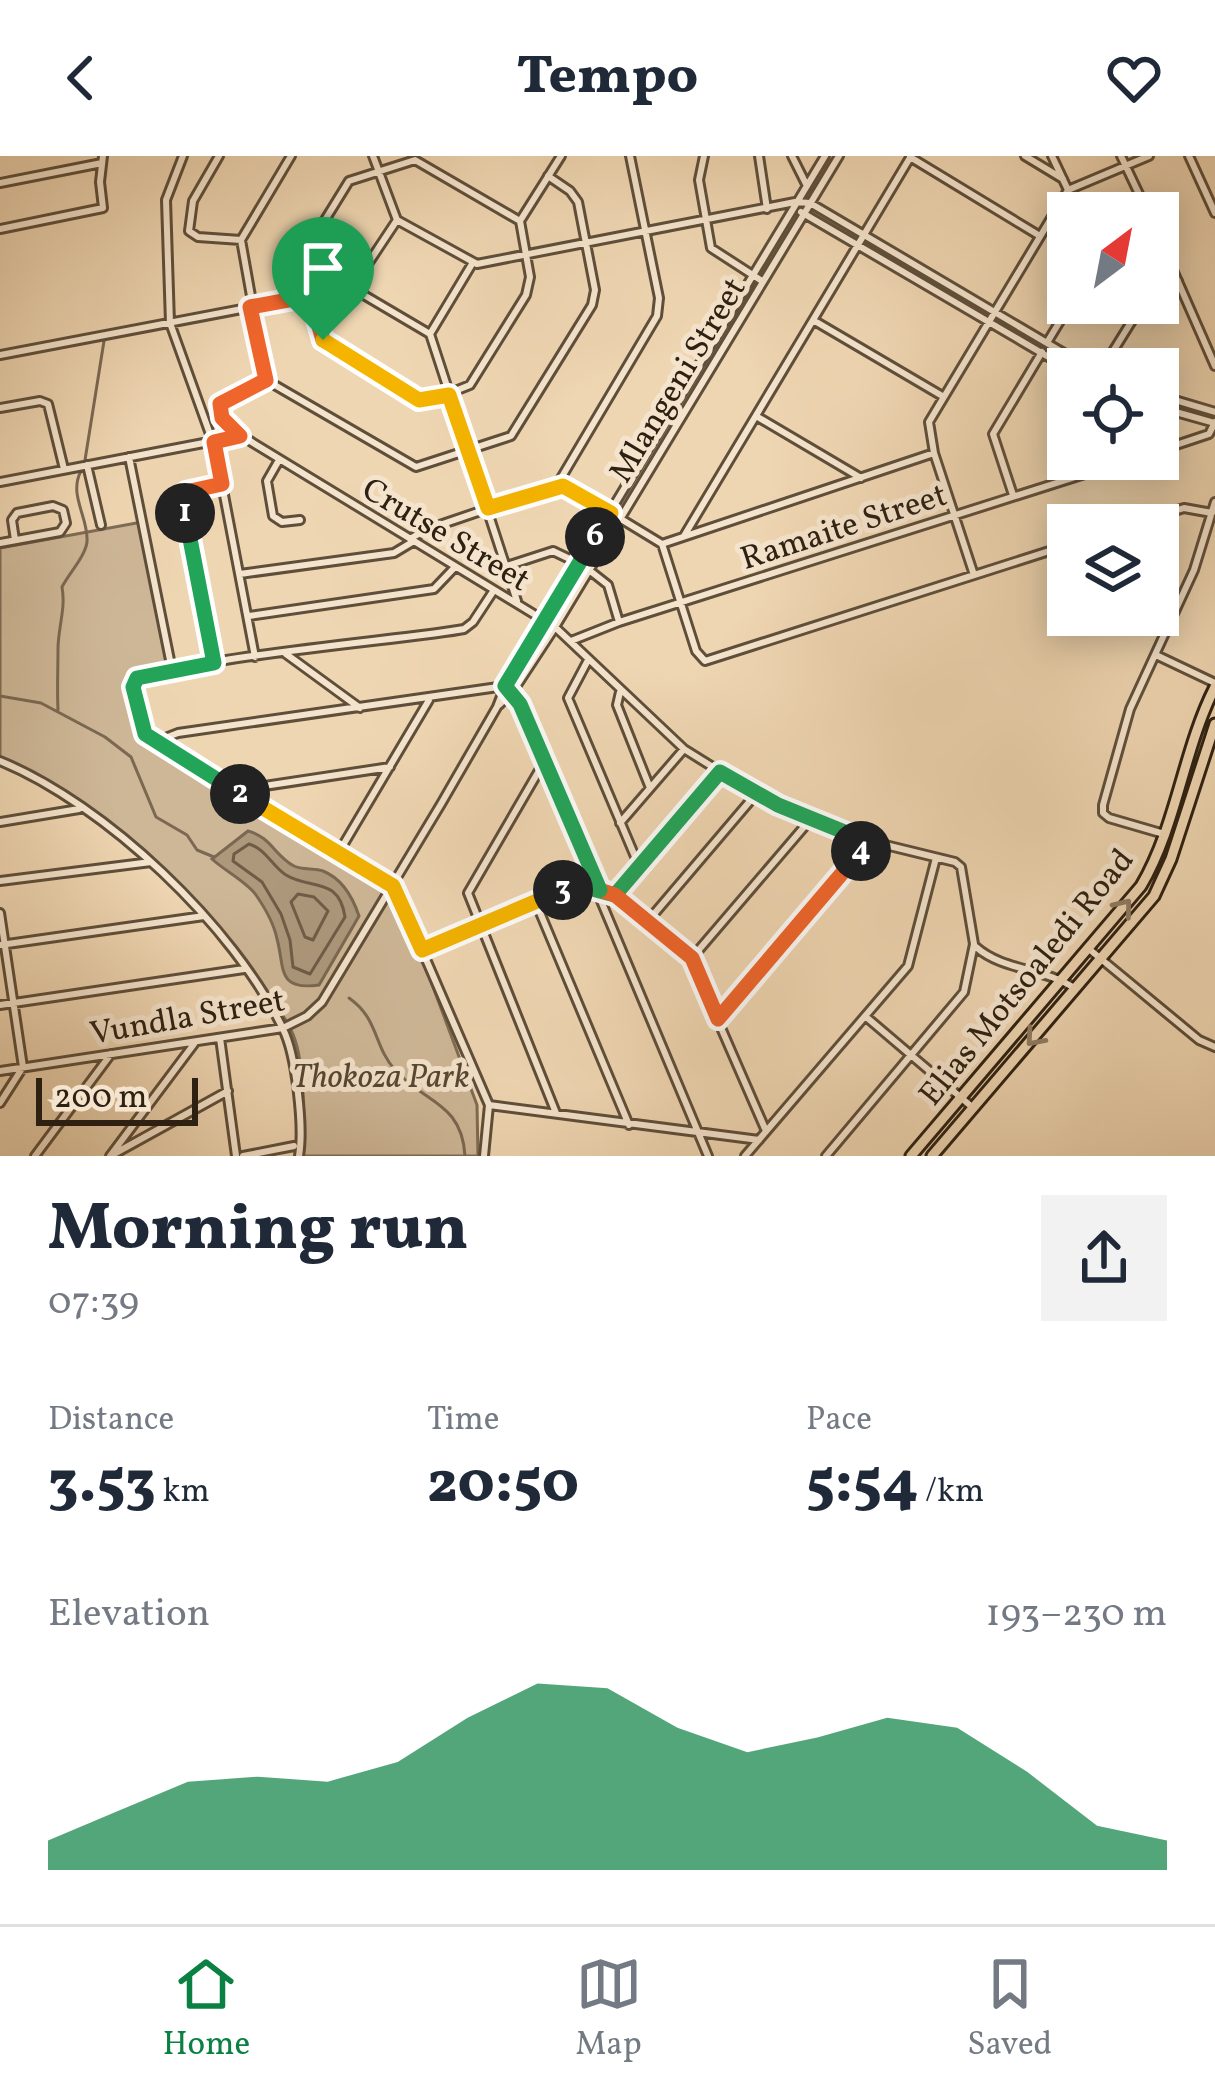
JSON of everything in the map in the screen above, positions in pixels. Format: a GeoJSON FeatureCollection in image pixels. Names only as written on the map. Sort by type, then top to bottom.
{"type":"FeatureCollection","features":[{"type":"Feature","properties":{"kind":"main road","name":"Elias Motsoaledi Road"},"geometry":{"type":"LineString","coordinates":[[911,1156],[1142,886],[1215,685]]}},
{"type":"Feature","properties":{"kind":"main road","name":"Elias Motsoaledi Road"},"geometry":{"type":"LineString","coordinates":[[932,1156],[1154,896],[1215,724]]}},
{"type":"Feature","properties":{"kind":"street"},"geometry":{"type":"LineString","coordinates":[[183,156],[166,194],[170,322],[214,442],[255,657]]}},
{"type":"Feature","properties":{"kind":"street"},"geometry":{"type":"LineString","coordinates":[[219,156],[193,201],[189,231],[198,237],[241,240]]}},
{"type":"Feature","properties":{"kind":"street"},"geometry":{"type":"LineString","coordinates":[[290,156],[241,240],[266,380],[410,466],[421,467],[502,440],[516,430],[592,305],[595,290],[575,195],[548,176]]}},
{"type":"Feature","properties":{"kind":"street"},"geometry":{"type":"LineString","coordinates":[[373,156],[397,220],[472,263],[809,203],[1057,348]]}},
{"type":"Feature","properties":{"kind":"street"},"geometry":{"type":"LineString","coordinates":[[520,221],[412,159],[349,181],[304,254],[320,334],[328,345],[419,400],[449,395],[476,378],[529,289],[520,221],[561,156]]}},
{"type":"Feature","properties":{"kind":"street"},"geometry":{"type":"LineString","coordinates":[[557,485],[659,310],[630,156]]}},
{"type":"Feature","properties":{"kind":"street"},"geometry":{"type":"LineString","coordinates":[[704,156],[699,172],[711,248],[762,281]]}},
{"type":"Feature","properties":{"kind":"street"},"geometry":{"type":"LineString","coordinates":[[759,156],[767,209]]}},
{"type":"Feature","properties":{"kind":"street"},"geometry":{"type":"LineString","coordinates":[[792,156],[807,186]]}},
{"type":"Feature","properties":{"kind":"street","name":"Mlangeni Street"},"geometry":{"type":"LineString","coordinates":[[545,621],[826,156]]}},
{"type":"Feature","properties":{"kind":"street","name":"Mlangeni Street"},"geometry":{"type":"LineString","coordinates":[[555,627],[838,156]]}},
{"type":"Feature","properties":{"kind":"street"},"geometry":{"type":"LineString","coordinates":[[1025,156],[1063,179]]}},
{"type":"Feature","properties":{"kind":"street"},"geometry":{"type":"LineString","coordinates":[[1052,156],[1068,190]]}},
{"type":"Feature","properties":{"kind":"street"},"geometry":{"type":"LineString","coordinates":[[1121,156],[1138,192]]}},
{"type":"Feature","properties":{"kind":"street"},"geometry":{"type":"LineString","coordinates":[[974,575],[928,427],[1068,190],[1149,156]]}},
{"type":"Feature","properties":{"kind":"street"},"geometry":{"type":"LineString","coordinates":[[1189,156],[1211,193],[1215,213]]}},
{"type":"Feature","properties":{"kind":"street"},"geometry":{"type":"LineString","coordinates":[[683,536],[910,157],[1040,236]]}},
{"type":"Feature","properties":{"kind":"street"},"geometry":{"type":"LineString","coordinates":[[0,183],[102,160],[103,208],[0,229]]}},
{"type":"Feature","properties":{"kind":"street"},"geometry":{"type":"LineString","coordinates":[[796,206],[1047,356]]}},
{"type":"Feature","properties":{"kind":"street"},"geometry":{"type":"LineString","coordinates":[[352,288],[397,220]]}},
{"type":"Feature","properties":{"kind":"street"},"geometry":{"type":"LineString","coordinates":[[430,334],[472,263]]}},
{"type":"Feature","properties":{"kind":"street"},"geometry":{"type":"LineString","coordinates":[[1179,283],[1215,366]]}},
{"type":"Feature","properties":{"kind":"street"},"geometry":{"type":"LineString","coordinates":[[0,355],[352,288],[430,334],[518,604]]}},
{"type":"Feature","properties":{"kind":"street"},"geometry":{"type":"LineString","coordinates":[[813,320],[944,397]]}},
{"type":"Feature","properties":{"kind":"street"},"geometry":{"type":"LineString","coordinates":[[1012,496],[993,434],[1059,324]]}},
{"type":"Feature","properties":{"kind":"street"},"geometry":{"type":"LineString","coordinates":[[240,436],[222,418],[220,404],[266,380]]}},
{"type":"Feature","properties":{"kind":"street"},"geometry":{"type":"LineString","coordinates":[[0,408],[40,401],[48,404],[64,469]]}},
{"type":"Feature","properties":{"kind":"street"},"geometry":{"type":"LineString","coordinates":[[1179,401],[1215,412]]}},
{"type":"Feature","properties":{"kind":"street"},"geometry":{"type":"LineString","coordinates":[[1179,412],[1215,423],[1209,434],[1179,444]]}},
{"type":"Feature","properties":{"kind":"street"},"geometry":{"type":"LineString","coordinates":[[756,416],[862,478]]}},
{"type":"Feature","properties":{"kind":"street"},"geometry":{"type":"LineString","coordinates":[[0,482],[240,436]]}},
{"type":"Feature","properties":{"kind":"street","name":"Crutse Street"},"geometry":{"type":"LineString","coordinates":[[240,436],[555,627],[684,749],[756,794],[869,842],[955,862],[962,871],[974,944]]}},
{"type":"Feature","properties":{"kind":"street"},"geometry":{"type":"LineString","coordinates":[[662,544],[934,453]]}},
{"type":"Feature","properties":{"kind":"street"},"geometry":{"type":"LineString","coordinates":[[129,458],[172,670]]}},
{"type":"Feature","properties":{"kind":"street"},"geometry":{"type":"LineString","coordinates":[[279,460],[267,482],[272,512],[278,521],[300,520]]}},
{"type":"Feature","properties":{"kind":"street"},"geometry":{"type":"LineString","coordinates":[[87,465],[101,525]]}},
{"type":"Feature","properties":{"kind":"street","name":"Ramaite Street"},"geometry":{"type":"LineString","coordinates":[[571,641],[1064,480]]}},
{"type":"Feature","properties":{"kind":"street"},"geometry":{"type":"LineString","coordinates":[[214,663],[182,499],[186,492],[222,484]]}},
{"type":"Feature","properties":{"kind":"street"},"geometry":{"type":"LineString","coordinates":[[240,574],[387,554],[488,508],[557,485],[571,488],[662,544],[700,659],[710,660],[1047,552]]}},
{"type":"Feature","properties":{"kind":"street"},"geometry":{"type":"LineString","coordinates":[[1164,834],[1109,818],[1102,811],[1124,726],[1194,570],[1215,502]]}},
{"type":"Feature","properties":{"kind":"street"},"geometry":{"type":"LineString","coordinates":[[0,543],[60,532],[66,521],[63,510],[53,506],[17,513],[12,520],[15,540]]}},
{"type":"Feature","properties":{"kind":"street"},"geometry":{"type":"LineString","coordinates":[[1179,510],[1212,513]]}},
{"type":"Feature","properties":{"kind":"street"},"geometry":{"type":"LineString","coordinates":[[506,566],[553,551],[608,585],[619,622]]}},
{"type":"Feature","properties":{"kind":"street"},"geometry":{"type":"LineString","coordinates":[[248,616],[434,589],[455,567]]}},
{"type":"Feature","properties":{"kind":"street"},"geometry":{"type":"LineString","coordinates":[[484,1156],[488,1105],[393,886],[155,742],[140,725],[133,687],[140,677],[172,670],[464,628],[494,590]]}},
{"type":"Feature","properties":{"kind":"street","name":"Vundla Street"},"geometry":{"type":"LineString","coordinates":[[0,1071],[283,1028],[307,1016],[322,1002],[393,886],[545,621]]}},
{"type":"Feature","properties":{"kind":"street","name":"Vundla Street"},"geometry":{"type":"LineString","coordinates":[[509,688],[555,627]]}},
{"type":"Feature","properties":{"kind":"street"},"geometry":{"type":"LineString","coordinates":[[285,654],[360,708]]}},
{"type":"Feature","properties":{"kind":"street"},"geometry":{"type":"LineString","coordinates":[[1156,656],[1215,685]]}},
{"type":"Feature","properties":{"kind":"street"},"geometry":{"type":"LineString","coordinates":[[588,660],[568,698],[639,866]]}},
{"type":"Feature","properties":{"kind":"street"},"geometry":{"type":"LineString","coordinates":[[155,742],[178,733],[509,688],[708,1156]]}},
{"type":"Feature","properties":{"kind":"street"},"geometry":{"type":"LineString","coordinates":[[620,692],[616,705],[650,788]]}},
{"type":"Feature","properties":{"kind":"street"},"geometry":{"type":"LineString","coordinates":[[340,852],[430,699]]}},
{"type":"Feature","properties":{"kind":"street"},"geometry":{"type":"LineString","coordinates":[[620,823],[684,749]]}},
{"type":"Feature","properties":{"kind":"street"},"geometry":{"type":"LineString","coordinates":[[0,761],[83,809],[151,862],[204,916],[283,1028],[301,1130],[299,1156]]}},
{"type":"Feature","properties":{"kind":"street"},"geometry":{"type":"LineString","coordinates":[[544,762],[469,887],[469,899],[556,1113]]}},
{"type":"Feature","properties":{"kind":"street"},"geometry":{"type":"LineString","coordinates":[[235,790],[390,767]]}},
{"type":"Feature","properties":{"kind":"street"},"geometry":{"type":"LineString","coordinates":[[615,895],[720,772]]}},
{"type":"Feature","properties":{"kind":"street"},"geometry":{"type":"LineString","coordinates":[[648,921],[756,794]]}},
{"type":"Feature","properties":{"kind":"street"},"geometry":{"type":"LineString","coordinates":[[0,822],[83,809]]}},
{"type":"Feature","properties":{"kind":"street"},"geometry":{"type":"LineString","coordinates":[[692,958],[811,819]]}},
{"type":"Feature","properties":{"kind":"street"},"geometry":{"type":"LineString","coordinates":[[718,1019],[869,842]]}},
{"type":"Feature","properties":{"kind":"street"},"geometry":{"type":"LineString","coordinates":[[745,1156],[908,966],[936,858]]}},
{"type":"Feature","properties":{"kind":"street"},"geometry":{"type":"LineString","coordinates":[[0,881],[151,862]]}},
{"type":"Feature","properties":{"kind":"street"},"geometry":{"type":"LineString","coordinates":[[422,950],[592,877]]}},
{"type":"Feature","properties":{"kind":"street"},"geometry":{"type":"LineString","coordinates":[[596,890],[615,895],[692,958],[766,1131]]}},
{"type":"Feature","properties":{"kind":"street"},"geometry":{"type":"LineString","coordinates":[[536,903],[629,1125]]}},
{"type":"Feature","properties":{"kind":"street"},"geometry":{"type":"LineString","coordinates":[[0,913],[23,1066],[0,1102]]}},
{"type":"Feature","properties":{"kind":"street"},"geometry":{"type":"LineString","coordinates":[[2,944],[204,916]]}},
{"type":"Feature","properties":{"kind":"street"},"geometry":{"type":"LineString","coordinates":[[826,1156],[964,992],[974,944],[990,957],[1063,980],[1076,989]]}},
{"type":"Feature","properties":{"kind":"street"},"geometry":{"type":"LineString","coordinates":[[1089,949],[1199,1040],[1215,1047]]}},
{"type":"Feature","properties":{"kind":"street"},"geometry":{"type":"LineString","coordinates":[[0,1005],[244,969]]}},
{"type":"Feature","properties":{"kind":"street"},"geometry":{"type":"LineString","coordinates":[[865,1016],[973,1108]]}},
{"type":"Feature","properties":{"kind":"street"},"geometry":{"type":"LineString","coordinates":[[220,1038],[240,1156],[294,1146]]}},
{"type":"Feature","properties":{"kind":"street"},"geometry":{"type":"LineString","coordinates":[[110,1156],[195,1042]]}},
{"type":"Feature","properties":{"kind":"street"},"geometry":{"type":"LineString","coordinates":[[35,1156],[110,1054]]}},
{"type":"Feature","properties":{"kind":"street"},"geometry":{"type":"LineString","coordinates":[[110,1156],[228,1091]]}},
{"type":"Feature","properties":{"kind":"street"},"geometry":{"type":"LineString","coordinates":[[488,1105],[759,1140]]}},
{"type":"Feature","properties":{"kind":"green space","name":"Thokoza Park"},"geometry":{"type":"Polygon","coordinates":[[[142,522],[170,668],[134,681],[141,731],[393,893],[477,1105],[478,1156],[300,1156],[303,1091],[295,1041],[244,959],[184,895],[116,837],[0,763],[0,548],[142,522]]]}},
{"type":"Feature","properties":{"kind":"water"},"geometry":{"type":"Polygon","coordinates":[[[248,831],[294,866],[330,874],[354,902],[359,916],[319,985],[289,980],[274,928],[259,900],[212,859],[248,831]]]}},
{"type":"Feature","properties":{"kind":"waterway"},"geometry":{"type":"LineString","coordinates":[[85,460],[104,341]]}},
{"type":"Feature","properties":{"kind":"waterway"},"geometry":{"type":"LineString","coordinates":[[58,710],[62,587],[87,542],[77,489],[81,471]]}},
{"type":"Feature","properties":{"kind":"waterway"},"geometry":{"type":"LineString","coordinates":[[0,696],[41,703],[105,737],[131,757],[156,817],[187,835],[197,850],[214,857]]}},
{"type":"Feature","properties":{"kind":"waterway"},"geometry":{"type":"LineString","coordinates":[[349,998],[366,1015],[395,1070],[457,1124],[465,1156]]}},
{"type":"Feature","properties":{"kind":"route"},"geometry":{"type":"LineString","coordinates":[[323,340],[310,296],[250,307],[266,380],[223,400],[219,408],[222,418],[240,436],[214,442],[222,484],[186,492],[182,499],[214,663],[136,680],[133,687],[142,730],[388,882],[403,902],[422,950],[592,877],[596,890],[615,895],[720,772],[778,805],[869,842],[718,1019],[692,958],[615,895],[610,892],[596,890],[592,877],[561,800],[520,704],[505,686],[611,513],[571,488],[557,485],[488,508],[449,395],[419,400],[323,340]]}}]}
